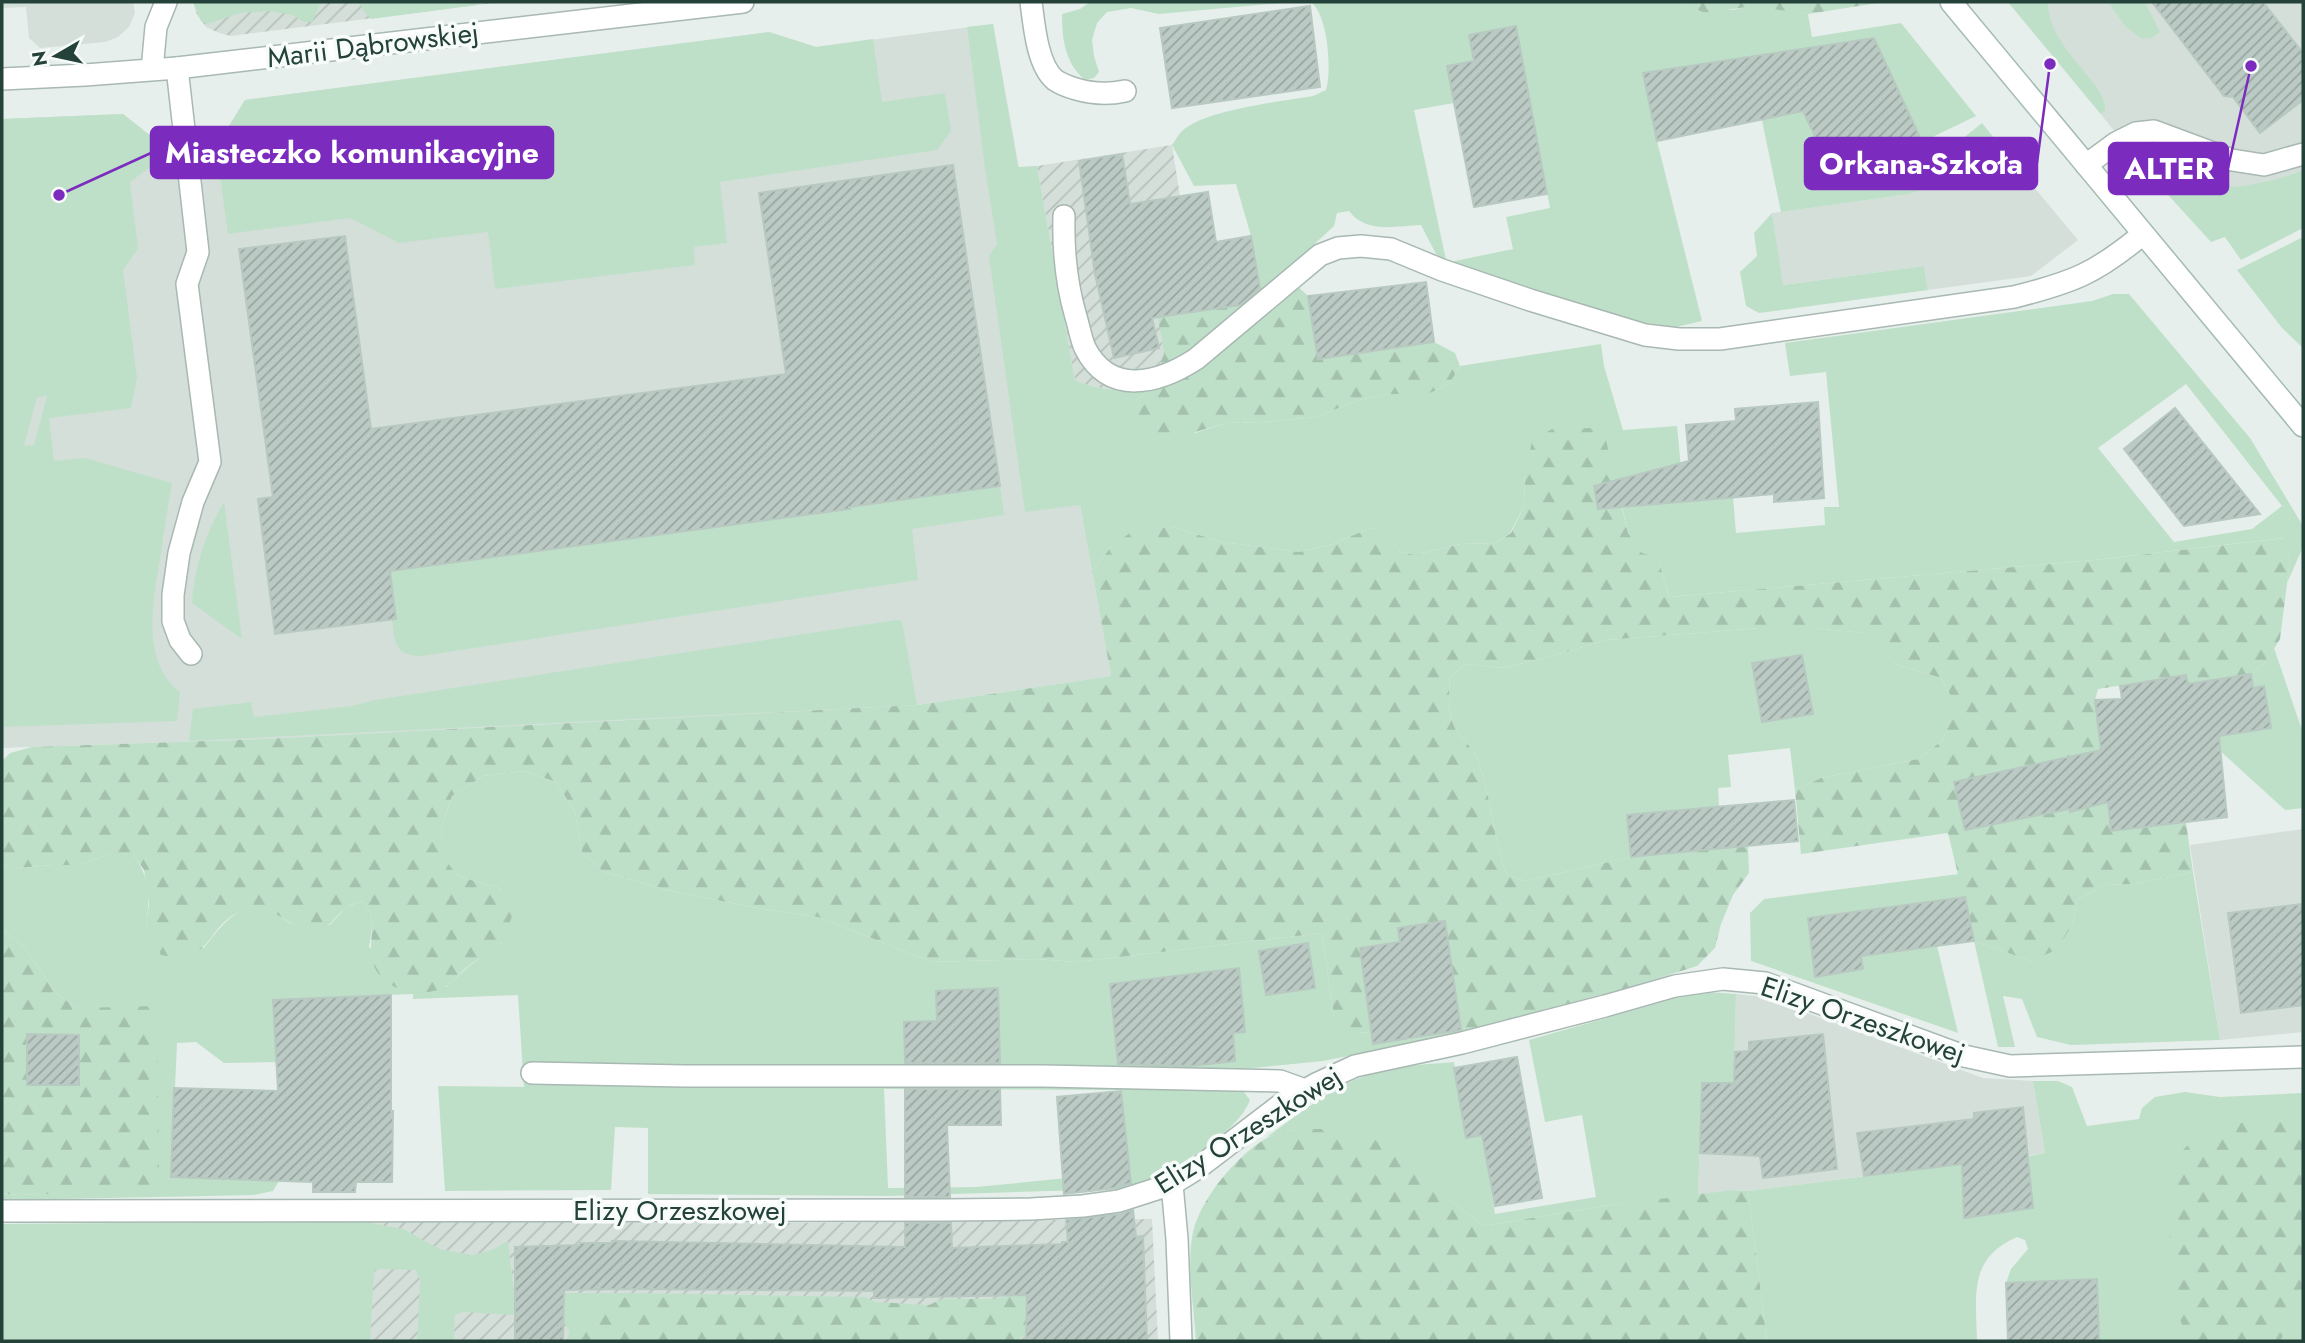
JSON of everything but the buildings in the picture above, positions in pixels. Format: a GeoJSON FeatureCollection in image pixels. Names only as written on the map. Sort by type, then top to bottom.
{"type":"FeatureCollection","features":[{"type":"Feature","properties":{"kind":"street"},"geometry":{"type":"LineString","coordinates":[[152,70],[156,27],[166,2]]}},
{"type":"Feature","properties":{"kind":"street","name":"Marii Dąbrowskiej"},"geometry":{"type":"LineString","coordinates":[[2,79],[177,68],[743,2]]}},
{"type":"Feature","properties":{"kind":"street"},"geometry":{"type":"LineString","coordinates":[[1031,2],[1037,43],[1043,61],[1054,79],[1089,93],[1125,91]]}},
{"type":"Feature","properties":{"kind":"street"},"geometry":{"type":"LineString","coordinates":[[1951,2],[2303,426]]}},
{"type":"Feature","properties":{"kind":"street"},"geometry":{"type":"LineString","coordinates":[[177,68],[198,252],[187,284],[210,463],[192,502],[179,553],[173,595],[173,621],[180,640],[191,654]]}},
{"type":"Feature","properties":{"kind":"street"},"geometry":{"type":"LineString","coordinates":[[2087,165],[2116,143],[2136,133],[2154,131],[2232,160],[2264,165],[2303,154]]}},
{"type":"Feature","properties":{"kind":"street"},"geometry":{"type":"LineString","coordinates":[[1064,216],[1063,253],[1069,294],[1084,346],[1096,365],[1104,371],[1113,377],[1131,381],[1152,380],[1175,373],[1196,359],[1320,255],[1338,248],[1361,246],[1391,249],[1441,270],[1517,296],[1646,335],[1679,339],[1720,339],[2014,297],[2059,286],[2083,277],[2113,259],[2143,234]]}},
{"type":"Feature","properties":{"kind":"street","name":"Elizy Orzeszkowej"},"geometry":{"type":"LineString","coordinates":[[2,1211],[1031,1209],[1083,1206],[1119,1201],[1172,1184],[1198,1168],[1254,1123],[1305,1090],[1355,1066],[1462,1043],[1675,986],[1723,979],[1765,984],[1964,1056],[2010,1066],[2303,1057]]}},
{"type":"Feature","properties":{"kind":"street"},"geometry":{"type":"LineString","coordinates":[[532,1073],[685,1076],[1043,1076],[1280,1081],[1305,1090]]}},
{"type":"Feature","properties":{"kind":"street"},"geometry":{"type":"LineString","coordinates":[[1172,1184],[1181,1341]]}},
{"type":"Feature","properties":{"kind":"shaded area"},"geometry":{"type":"Polygon","coordinates":[[[2,2],[133,2],[135,13],[129,27],[118,37],[105,42],[40,48],[29,38],[26,7],[2,8],[2,2]]]}},
{"type":"Feature","properties":{"kind":"shaded area"},"geometry":{"type":"Polygon","coordinates":[[[193,2],[501,2],[231,36],[206,27],[197,15],[193,2]]]}},
{"type":"Feature","properties":{"kind":"shaded area"},"geometry":{"type":"Polygon","coordinates":[[[2008,2],[2303,2],[2303,170],[2187,214],[2159,185],[2008,2]]]}},
{"type":"Feature","properties":{"kind":"shaded area"},"geometry":{"type":"Polygon","coordinates":[[[993,24],[1111,676],[917,705],[261,739],[2,748],[2,119],[123,114],[171,152],[216,147],[245,100],[769,32],[816,47],[993,24]]]}},
{"type":"Feature","properties":{"kind":"shaded area"},"geometry":{"type":"Polygon","coordinates":[[[1172,145],[1180,196],[1160,200],[1180,273],[1161,335],[1164,354],[1148,391],[1084,385],[1075,380],[1037,166],[1172,145]]]}},
{"type":"Feature","properties":{"kind":"shaded area"},"geometry":{"type":"Polygon","coordinates":[[[2009,157],[2078,240],[2031,276],[1928,290],[1924,266],[1782,285],[1772,213],[1910,194],[2009,157]]]}},
{"type":"Feature","properties":{"kind":"shaded area"},"geometry":{"type":"Polygon","coordinates":[[[2303,829],[2303,1032],[2220,1040],[2190,845],[2303,829]]]}},
{"type":"Feature","properties":{"kind":"shaded area"},"geometry":{"type":"Polygon","coordinates":[[[1736,994],[1764,997],[1983,1078],[2033,1081],[2045,1153],[1698,1195],[1702,1083],[1734,1083],[1736,994]]]}},
{"type":"Feature","properties":{"kind":"shaded area"},"geometry":{"type":"Polygon","coordinates":[[[1152,1219],[1158,1341],[357,1341],[360,1221],[792,1223],[1152,1219]]]}},
{"type":"Feature","properties":{"kind":"green space"},"geometry":{"type":"Polygon","coordinates":[[[193,2],[317,2],[320,5],[312,22],[270,11],[240,13],[207,24],[201,21],[193,2]]]}},
{"type":"Feature","properties":{"kind":"green space"},"geometry":{"type":"Polygon","coordinates":[[[359,2],[478,2],[477,5],[371,19],[359,2]]]}},
{"type":"Feature","properties":{"kind":"green space"},"geometry":{"type":"Polygon","coordinates":[[[1090,2],[1292,2],[1159,14],[1131,8],[1107,12],[1097,23],[1092,40],[1099,72],[1094,78],[1085,80],[1073,66],[1066,50],[1062,14],[1080,9],[1090,2]]]}},
{"type":"Feature","properties":{"kind":"green space"},"geometry":{"type":"Polygon","coordinates":[[[1311,2],[1685,2],[1687,6],[1733,10],[1753,5],[1808,14],[1812,37],[1901,23],[1976,116],[1922,142],[1874,39],[1808,122],[1819,145],[1836,138],[1859,185],[1957,143],[1982,123],[2009,157],[1910,194],[1781,212],[1749,58],[1644,74],[1657,141],[1702,321],[1676,327],[1630,321],[1592,312],[1450,262],[1513,249],[1506,217],[1550,208],[1516,26],[1469,35],[1474,61],[1447,66],[1454,103],[1414,110],[1446,260],[1436,254],[1421,225],[1373,226],[1356,218],[1349,211],[1337,213],[1334,226],[1283,273],[1259,278],[1251,236],[1236,184],[1194,186],[1172,145],[1181,132],[1207,118],[1243,108],[1313,96],[1326,90],[1329,70],[1325,30],[1317,9],[1311,2]]]}},
{"type":"Feature","properties":{"kind":"green space"},"geometry":{"type":"Polygon","coordinates":[[[1685,2],[1884,2],[1808,14],[1753,6],[1706,13],[1687,6],[1685,2]]]}},
{"type":"Feature","properties":{"kind":"green space"},"geometry":{"type":"Polygon","coordinates":[[[2008,2],[2048,2],[2050,19],[2057,35],[2098,89],[2105,111],[2101,114],[2008,2]]]}},
{"type":"Feature","properties":{"kind":"green space"},"geometry":{"type":"Polygon","coordinates":[[[2108,2],[2145,2],[2160,32],[2152,38],[2142,39],[2126,27],[2108,2]]]}},
{"type":"Feature","properties":{"kind":"green space"},"geometry":{"type":"Polygon","coordinates":[[[993,24],[1018,167],[1037,166],[1075,380],[1101,388],[1148,391],[1136,400],[1195,433],[1226,423],[1316,417],[1359,400],[1387,394],[1428,394],[1449,384],[1460,366],[1601,344],[1604,366],[1623,430],[1677,426],[1684,500],[1733,497],[1736,533],[1825,525],[1824,507],[1839,507],[1826,372],[1790,376],[1785,343],[2092,301],[2113,294],[2129,294],[2250,438],[2303,526],[2303,547],[2287,583],[2290,560],[2284,538],[2094,560],[1669,597],[1658,558],[1642,554],[1628,533],[1617,483],[1525,474],[1524,506],[1510,533],[1495,543],[1460,544],[1416,555],[1400,552],[1386,534],[1370,528],[1333,544],[1299,552],[1222,542],[1173,527],[1111,547],[1092,571],[1080,505],[1025,512],[989,256],[997,244],[967,27],[993,24]],[[2186,384],[2098,448],[2174,542],[2252,529],[2282,506],[2186,384]]]}},
{"type":"Feature","properties":{"kind":"green space"},"geometry":{"type":"Polygon","coordinates":[[[769,32],[816,47],[873,39],[882,102],[945,93],[951,131],[937,150],[720,182],[727,243],[694,247],[695,265],[495,289],[488,232],[399,243],[350,218],[228,234],[216,147],[245,100],[769,32]]]}},
{"type":"Feature","properties":{"kind":"green space"},"geometry":{"type":"Polygon","coordinates":[[[123,114],[171,152],[130,182],[138,249],[123,270],[137,378],[131,408],[49,418],[54,461],[85,458],[172,483],[155,589],[152,627],[159,663],[167,679],[180,692],[177,721],[2,727],[2,119],[123,114]],[[47,396],[37,397],[24,446],[34,445],[47,396]]]}},
{"type":"Feature","properties":{"kind":"green space"},"geometry":{"type":"Polygon","coordinates":[[[2303,170],[2303,228],[2241,260],[2225,237],[2211,242],[2159,185],[2159,180],[2171,175],[2206,186],[2243,186],[2303,170]]]}},
{"type":"Feature","properties":{"kind":"green space"},"geometry":{"type":"Polygon","coordinates":[[[1772,213],[1783,285],[1924,266],[1928,290],[1759,313],[1746,306],[1740,272],[1757,256],[1754,233],[1772,213]]]}},
{"type":"Feature","properties":{"kind":"green space"},"geometry":{"type":"Polygon","coordinates":[[[2303,237],[2303,348],[2282,328],[2237,270],[2303,237]]]}},
{"type":"Feature","properties":{"kind":"green space"},"geometry":{"type":"Polygon","coordinates":[[[1283,273],[1308,296],[1318,359],[1434,342],[1455,353],[1460,366],[1449,384],[1428,394],[1387,394],[1359,400],[1316,417],[1226,423],[1165,441],[1142,426],[1132,413],[1136,400],[1148,391],[1164,354],[1157,312],[1229,283],[1283,273]]]}},
{"type":"Feature","properties":{"kind":"green space"},"geometry":{"type":"Polygon","coordinates":[[[1590,428],[1605,436],[1628,533],[1642,553],[1658,558],[1669,597],[2094,560],[2285,538],[2290,560],[2280,639],[2266,662],[2251,674],[2188,684],[2186,675],[2098,689],[2095,700],[2111,831],[2186,822],[2193,872],[2135,884],[2103,885],[2077,900],[2073,924],[2056,950],[2031,961],[1974,941],[1948,833],[1801,854],[1795,790],[1821,778],[1918,759],[1943,740],[1950,720],[1950,694],[1941,678],[1895,664],[1865,633],[1812,628],[1760,628],[1607,640],[1503,668],[1466,664],[1450,677],[1451,718],[1456,730],[1474,752],[1481,770],[1507,875],[1525,881],[1631,857],[1748,846],[1749,873],[1733,895],[1715,948],[1697,966],[1630,987],[1425,1041],[1419,1038],[1413,996],[1400,942],[1360,948],[1371,1032],[1359,1033],[1349,1030],[1334,1017],[1322,933],[1077,962],[1036,959],[932,962],[818,917],[671,891],[604,872],[582,853],[575,812],[556,782],[525,771],[483,776],[452,796],[441,829],[443,857],[458,876],[502,889],[512,916],[500,944],[469,965],[448,985],[434,991],[418,992],[394,987],[378,973],[371,952],[372,921],[362,901],[347,907],[318,931],[302,929],[261,908],[241,911],[220,926],[200,950],[178,957],[161,955],[146,926],[149,904],[144,870],[134,855],[108,855],[79,865],[18,868],[2,864],[2,761],[10,753],[32,747],[261,739],[917,705],[1111,676],[1092,571],[1111,547],[1134,530],[1173,527],[1222,542],[1299,552],[1333,544],[1370,528],[1386,533],[1400,552],[1416,555],[1460,544],[1495,543],[1511,533],[1524,506],[1525,474],[1532,441],[1552,429],[1590,428]]]}},
{"type":"Feature","properties":{"kind":"green space"},"geometry":{"type":"Polygon","coordinates":[[[1000,486],[1004,515],[912,529],[918,580],[422,656],[406,654],[395,641],[392,620],[396,618],[389,567],[411,568],[849,510],[849,507],[1000,486]]]}},
{"type":"Feature","properties":{"kind":"green space"},"geometry":{"type":"Polygon","coordinates":[[[224,502],[242,639],[192,603],[202,551],[224,502]]]}},
{"type":"Feature","properties":{"kind":"green space"},"geometry":{"type":"Polygon","coordinates":[[[902,621],[917,705],[189,741],[193,709],[251,702],[254,717],[352,706],[375,700],[902,621]]]}},
{"type":"Feature","properties":{"kind":"green space"},"geometry":{"type":"Polygon","coordinates":[[[1760,628],[1812,628],[1866,633],[1895,664],[1941,678],[1950,694],[1950,720],[1943,740],[1918,759],[1821,778],[1795,790],[1790,748],[1728,755],[1731,787],[1718,788],[1719,807],[1628,815],[1631,857],[1525,881],[1507,875],[1481,770],[1474,752],[1456,730],[1451,718],[1450,677],[1466,664],[1503,668],[1607,640],[1760,628]]]}},
{"type":"Feature","properties":{"kind":"green space"},"geometry":{"type":"Polygon","coordinates":[[[2274,648],[2303,733],[2303,808],[2285,810],[2206,738],[2264,686],[2253,688],[2251,674],[2266,662],[2274,648]]]}},
{"type":"Feature","properties":{"kind":"green space"},"geometry":{"type":"Polygon","coordinates":[[[525,771],[556,782],[575,812],[582,853],[604,872],[671,891],[818,917],[932,962],[1036,959],[1077,962],[1322,933],[1334,1017],[1359,1033],[1371,1032],[1374,1044],[1419,1038],[1425,1041],[1323,1061],[1243,1069],[1238,1076],[1243,1091],[1250,1100],[1234,1123],[1207,1147],[1176,1167],[1149,1180],[1117,1189],[888,1196],[648,1194],[648,1128],[615,1127],[611,1190],[445,1191],[438,1086],[524,1087],[518,995],[413,999],[413,994],[274,1000],[277,1062],[224,1063],[196,1042],[177,1043],[171,1177],[279,1181],[273,1191],[254,1195],[2,1200],[2,1193],[18,1195],[159,1189],[77,1008],[57,994],[23,946],[2,929],[2,864],[19,868],[79,865],[108,855],[134,855],[148,889],[146,926],[204,948],[229,919],[245,909],[268,909],[296,925],[330,925],[346,907],[362,901],[371,917],[369,947],[446,987],[470,965],[502,943],[502,889],[458,876],[442,857],[441,829],[452,796],[483,776],[525,771]],[[884,1089],[888,1188],[976,1187],[1129,1172],[1121,1090],[884,1089]]]}},
{"type":"Feature","properties":{"kind":"green space"},"geometry":{"type":"Polygon","coordinates":[[[2193,872],[2220,1040],[2071,1045],[2037,1037],[2022,999],[2003,996],[2015,1047],[1998,1047],[1974,941],[2031,961],[2073,924],[2077,900],[2103,885],[2135,884],[2193,872]]]}},
{"type":"Feature","properties":{"kind":"green space"},"geometry":{"type":"Polygon","coordinates":[[[1959,874],[1965,897],[1808,918],[1847,972],[1863,969],[1861,956],[1937,946],[1958,1033],[1751,961],[1750,913],[1764,899],[1959,874]]]}},
{"type":"Feature","properties":{"kind":"green space"},"geometry":{"type":"Polygon","coordinates":[[[2,929],[23,946],[57,994],[77,1008],[157,1006],[159,1190],[18,1195],[2,1193],[2,929]]]}},
{"type":"Feature","properties":{"kind":"green space"},"geometry":{"type":"Polygon","coordinates":[[[1708,992],[1736,994],[1734,1083],[1702,1083],[1698,1195],[1610,1205],[1483,1226],[1450,1200],[1296,1129],[1267,1137],[1322,1098],[1352,1081],[1384,1070],[1454,1062],[1466,1137],[1482,1135],[1495,1214],[1596,1197],[1582,1115],[1545,1122],[1529,1040],[1684,996],[1708,992]]]}},
{"type":"Feature","properties":{"kind":"green space"},"geometry":{"type":"Polygon","coordinates":[[[2033,1081],[2058,1081],[2072,1087],[2087,1126],[2139,1119],[2142,1108],[2155,1097],[2185,1092],[2220,1097],[2303,1093],[2303,1341],[2099,1341],[2096,1279],[2006,1283],[2011,1269],[2028,1249],[2025,1240],[2017,1237],[1990,1256],[1978,1280],[1977,1341],[1767,1341],[1748,1191],[1962,1164],[1964,1218],[2032,1208],[2029,1156],[2045,1153],[2033,1081]]]}},
{"type":"Feature","properties":{"kind":"green space"},"geometry":{"type":"Polygon","coordinates":[[[2303,1116],[2303,1301],[2280,1341],[2188,1341],[2174,1303],[2168,1244],[2177,1202],[2169,1177],[2175,1157],[2195,1139],[2222,1125],[2303,1116]]]}},
{"type":"Feature","properties":{"kind":"green space"},"geometry":{"type":"Polygon","coordinates":[[[1296,1129],[1329,1129],[1375,1140],[1417,1167],[1450,1200],[1483,1226],[1610,1205],[1733,1190],[1748,1191],[1767,1341],[1196,1341],[1190,1259],[1197,1219],[1212,1192],[1243,1156],[1268,1137],[1296,1129]]]}},
{"type":"Feature","properties":{"kind":"green space"},"geometry":{"type":"Polygon","coordinates":[[[360,1221],[403,1229],[440,1249],[472,1255],[492,1250],[508,1241],[514,1293],[635,1293],[612,1304],[598,1324],[581,1331],[572,1341],[568,1341],[569,1331],[565,1324],[516,1315],[463,1312],[455,1315],[454,1341],[417,1341],[420,1281],[416,1270],[376,1269],[370,1341],[2,1341],[2,1224],[360,1221]]]}},
{"type":"Feature","properties":{"kind":"green space"},"geometry":{"type":"Polygon","coordinates":[[[635,1293],[865,1297],[875,1302],[929,1305],[942,1299],[1052,1296],[1033,1335],[1021,1337],[1019,1341],[572,1341],[581,1331],[598,1324],[612,1304],[635,1293]]]}},
{"type":"Feature","properties":{"kind":"place","name":"Orkana-Szkoła"},"geometry":{"type":"Point","coordinates":[2050,64]}},
{"type":"Feature","properties":{"kind":"place","name":"ALTER"},"geometry":{"type":"Point","coordinates":[2251,66]}},
{"type":"Feature","properties":{"kind":"place","name":"Miasteczko komunikacyjne"},"geometry":{"type":"Point","coordinates":[59,195]}}]}
